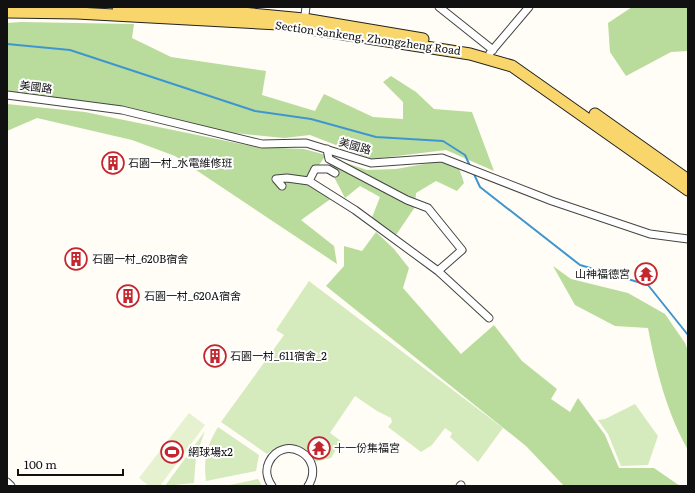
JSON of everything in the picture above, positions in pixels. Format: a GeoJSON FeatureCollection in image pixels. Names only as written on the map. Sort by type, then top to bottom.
{"type":"FeatureCollection","features":[{"type":"Feature","properties":{"kind":"main road","name":"Section Sankeng, Zhongzheng Road"},"geometry":{"type":"LineString","coordinates":[[118,7],[231,12],[473,47],[529,68],[688,180]]}},
{"type":"Feature","properties":{"kind":"main road","name":"Section Sankeng, Zhongzheng Road"},"geometry":{"type":"LineString","coordinates":[[7,12],[77,13],[304,23]]}},
{"type":"Feature","properties":{"kind":"main road","name":"Section Sankeng, Zhongzheng Road"},"geometry":{"type":"LineString","coordinates":[[490,54],[512,66],[688,190]]}},
{"type":"Feature","properties":{"kind":"street"},"geometry":{"type":"LineString","coordinates":[[304,23],[306,7]]}},
{"type":"Feature","properties":{"kind":"street"},"geometry":{"type":"LineString","coordinates":[[440,7],[490,54],[529,7]]}},
{"type":"Feature","properties":{"kind":"street","name":"美國路"},"geometry":{"type":"LineString","coordinates":[[7,95],[122,110],[262,144],[306,143],[371,163],[442,158],[478,174],[650,234],[688,239]]}},
{"type":"Feature","properties":{"kind":"street"},"geometry":{"type":"LineString","coordinates":[[327,149],[329,159],[407,200],[428,208],[462,250],[438,271]]}},
{"type":"Feature","properties":{"kind":"street"},"geometry":{"type":"LineString","coordinates":[[309,181],[315,169],[328,169],[335,173]]}},
{"type":"Feature","properties":{"kind":"street"},"geometry":{"type":"LineString","coordinates":[[282,186],[276,179],[287,178],[309,181],[355,210],[438,271],[488,318]]}},
{"type":"Feature","properties":{"kind":"street"},"geometry":{"type":"LineString","coordinates":[[272,486],[267,475],[270,461],[277,453],[288,449],[300,451],[309,458],[312,464],[313,476],[308,486]]}},
{"type":"Feature","properties":{"kind":"street"},"geometry":{"type":"LineString","coordinates":[[7,482],[11,486]]}},
{"type":"Feature","properties":{"kind":"green space"},"geometry":{"type":"Polygon","coordinates":[[[632,7],[688,7],[688,51],[671,52],[626,76],[610,52],[608,23],[632,7]]]}},
{"type":"Feature","properties":{"kind":"green space"},"geometry":{"type":"Polygon","coordinates":[[[7,23],[134,24],[132,38],[171,57],[266,71],[262,95],[315,111],[324,94],[373,117],[403,119],[403,102],[383,82],[391,76],[416,92],[434,109],[472,112],[494,171],[446,150],[372,159],[310,135],[284,138],[234,133],[52,97],[7,97],[7,23]]]}},
{"type":"Feature","properties":{"kind":"green space"},"geometry":{"type":"Polygon","coordinates":[[[7,104],[85,112],[256,147],[304,149],[326,155],[310,178],[332,198],[301,220],[334,246],[337,264],[175,156],[132,140],[37,118],[7,131],[7,104]]]}},
{"type":"Feature","properties":{"kind":"green space"},"geometry":{"type":"Polygon","coordinates":[[[334,159],[367,170],[396,169],[441,161],[459,168],[464,183],[457,191],[436,181],[416,193],[415,207],[396,235],[371,220],[380,197],[360,186],[345,198],[333,175],[334,159]]]}},
{"type":"Feature","properties":{"kind":"green space"},"geometry":{"type":"Polygon","coordinates":[[[376,232],[394,249],[409,268],[403,288],[461,354],[494,325],[522,361],[557,389],[551,399],[570,412],[578,398],[605,435],[619,468],[654,468],[680,486],[564,486],[526,446],[326,286],[344,266],[344,246],[362,251],[376,232]]]}},
{"type":"Feature","properties":{"kind":"green space"},"geometry":{"type":"Polygon","coordinates":[[[553,266],[571,279],[628,293],[665,314],[685,343],[688,351],[688,450],[674,421],[663,391],[648,328],[615,326],[575,305],[553,266]]]}},
{"type":"Feature","properties":{"kind":"green space"},"geometry":{"type":"Polygon","coordinates":[[[309,281],[503,428],[478,462],[450,437],[452,433],[445,428],[432,445],[421,452],[388,427],[392,422],[391,418],[377,411],[355,396],[330,433],[341,441],[331,458],[307,464],[304,457],[284,447],[273,450],[267,454],[221,422],[284,335],[276,330],[309,281]]]}},
{"type":"Feature","properties":{"kind":"green space"},"geometry":{"type":"Polygon","coordinates":[[[635,404],[658,436],[648,465],[621,466],[608,434],[598,420],[605,419],[635,404]]]}},
{"type":"Feature","properties":{"kind":"green space","name":"網球場x2"},"geometry":{"type":"Polygon","coordinates":[[[189,413],[205,425],[160,486],[149,486],[139,478],[189,413]]]}},
{"type":"Feature","properties":{"kind":"green space"},"geometry":{"type":"Polygon","coordinates":[[[218,427],[259,455],[256,471],[206,481],[205,466],[207,452],[218,427]]]}},
{"type":"Feature","properties":{"kind":"green space"},"geometry":{"type":"Polygon","coordinates":[[[205,431],[196,456],[194,483],[165,486],[205,431]]]}},
{"type":"Feature","properties":{"kind":"green space"},"geometry":{"type":"Polygon","coordinates":[[[258,479],[262,486],[225,486],[258,479]]]}},
{"type":"Feature","properties":{"kind":"waterway"},"geometry":{"type":"LineString","coordinates":[[7,44],[70,50],[255,111],[311,119],[376,137],[443,141],[465,155],[470,166]]}},
{"type":"Feature","properties":{"kind":"waterway"},"geometry":{"type":"LineString","coordinates":[[473,172],[480,187],[580,265],[648,285],[688,335]]}},
{"type":"Feature","properties":{"kind":"place","name":"石園一村_水電維修班"},"geometry":{"type":"Point","coordinates":[113,163]}},
{"type":"Feature","properties":{"kind":"place","name":"石園一村_620B宿舍"},"geometry":{"type":"Point","coordinates":[76,259]}},
{"type":"Feature","properties":{"kind":"place","name":"山神福德宮"},"geometry":{"type":"Point","coordinates":[646,274]}},
{"type":"Feature","properties":{"kind":"place","name":"石園一村_620A宿舍"},"geometry":{"type":"Point","coordinates":[128,296]}},
{"type":"Feature","properties":{"kind":"place","name":"石園一村_611宿舍_2"},"geometry":{"type":"Point","coordinates":[215,356]}},
{"type":"Feature","properties":{"kind":"place","name":"十一份集福宮"},"geometry":{"type":"Point","coordinates":[319,448]}},
{"type":"Feature","properties":{"kind":"place","name":"網球場x2"},"geometry":{"type":"Point","coordinates":[172,452]}}]}
